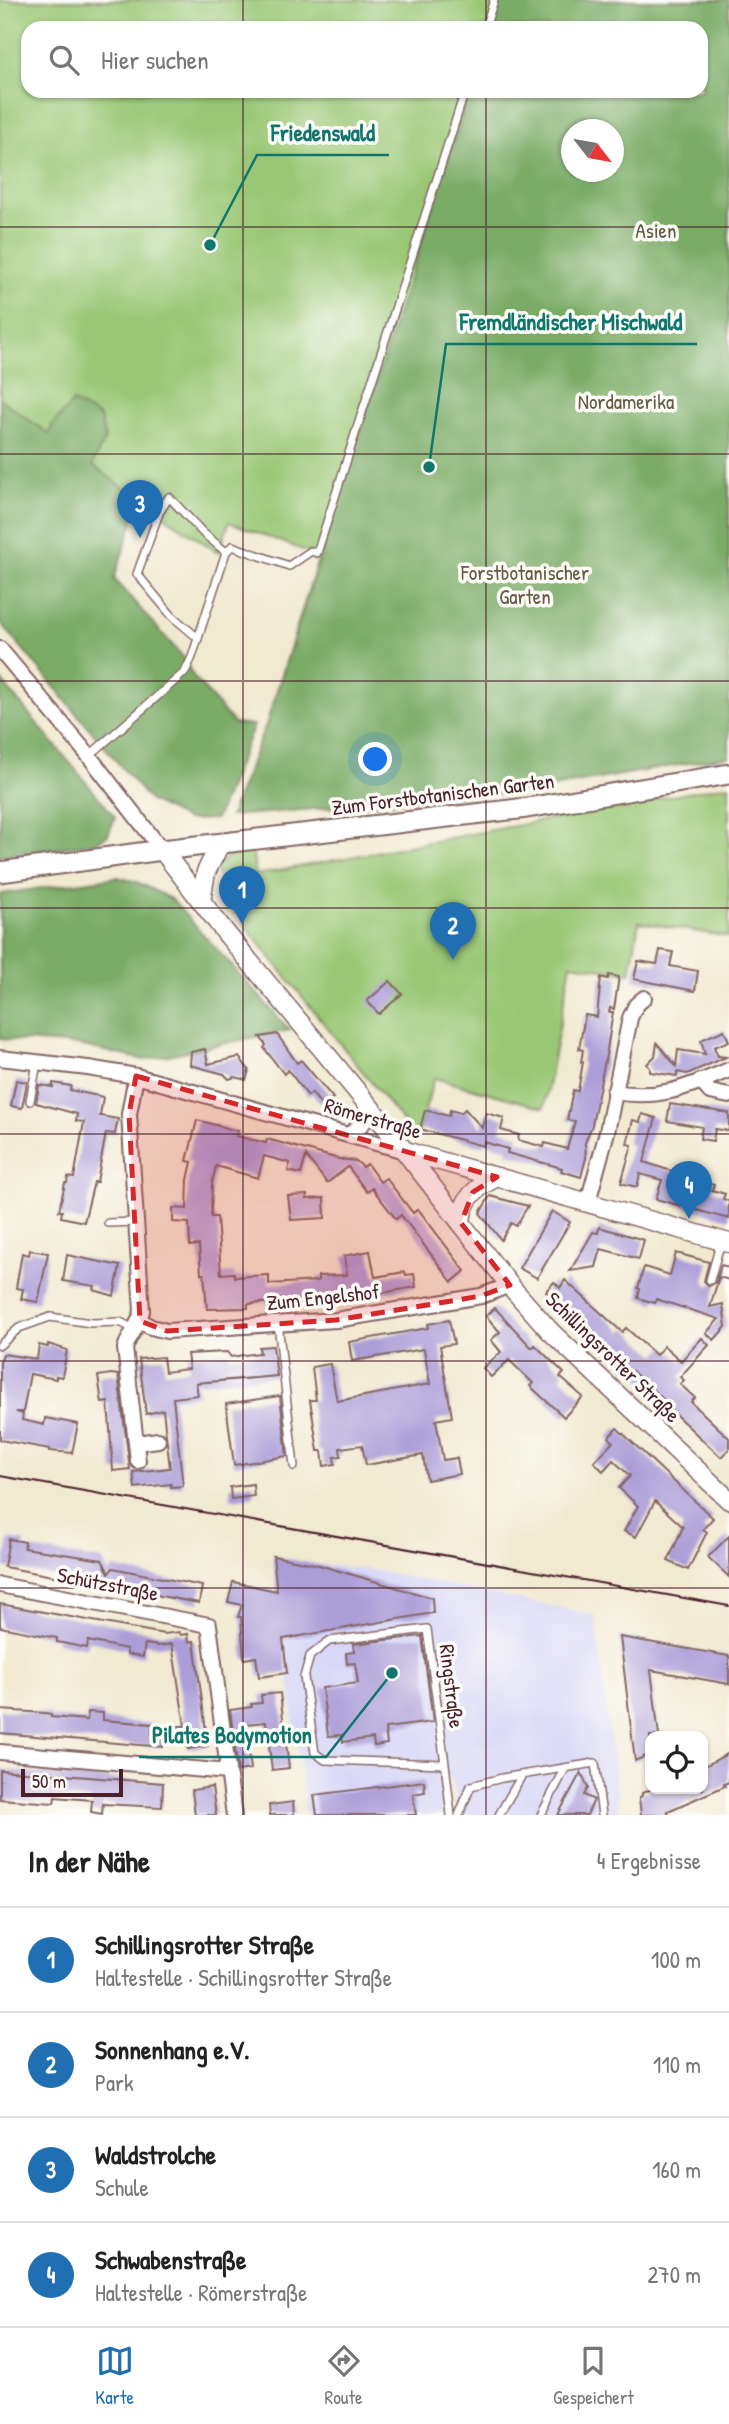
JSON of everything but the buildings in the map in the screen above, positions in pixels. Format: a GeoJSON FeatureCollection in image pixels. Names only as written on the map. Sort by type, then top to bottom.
{"type":"FeatureCollection","features":[{"type":"Feature","properties":{"kind":"main road","name":"Zum Forstbotanischen Garten"},"geometry":{"type":"LineString","coordinates":[[0,872],[162,850],[527,808],[729,774]]}},
{"type":"Feature","properties":{"kind":"street","name":"Schillingsrotter Straße"},"geometry":{"type":"LineString","coordinates":[[0,649],[370,1107],[509,1285],[550,1331],[729,1500]]}},
{"type":"Feature","properties":{"kind":"street"},"geometry":{"type":"LineString","coordinates":[[201,901],[206,872],[220,844]]}},
{"type":"Feature","properties":{"kind":"street"},"geometry":{"type":"LineString","coordinates":[[588,1202],[607,1132],[630,1018],[636,1005],[644,998]]}},
{"type":"Feature","properties":{"kind":"street","name":"Römerstraße"},"geometry":{"type":"LineString","coordinates":[[0,1058],[136,1076],[725,1242]]}},
{"type":"Feature","properties":{"kind":"street"},"geometry":{"type":"LineString","coordinates":[[614,1092],[637,1096],[656,1095],[729,1070]]}},
{"type":"Feature","properties":{"kind":"street"},"geometry":{"type":"LineString","coordinates":[[136,1076],[130,1114],[142,1311],[125,1348],[138,1461]]}},
{"type":"Feature","properties":{"kind":"street"},"geometry":{"type":"LineString","coordinates":[[701,1081],[710,1092],[729,1097]]}},
{"type":"Feature","properties":{"kind":"street"},"geometry":{"type":"LineString","coordinates":[[349,1135],[364,1122],[370,1107]]}},
{"type":"Feature","properties":{"kind":"street"},"geometry":{"type":"LineString","coordinates":[[461,1223],[464,1206],[473,1192],[478,1186],[497,1177]]}},
{"type":"Feature","properties":{"kind":"street","name":"Zum Engelshof"},"geometry":{"type":"LineString","coordinates":[[137,1325],[167,1331],[336,1320],[481,1296],[509,1285]]}},
{"type":"Feature","properties":{"kind":"street"},"geometry":{"type":"LineString","coordinates":[[137,1443],[158,1440]]}},
{"type":"Feature","properties":{"kind":"street","name":"Schützstraße"},"geometry":{"type":"LineString","coordinates":[[0,1585],[209,1625],[228,1772]]}},
{"type":"Feature","properties":{"kind":"street"},"geometry":{"type":"LineString","coordinates":[[0,1752],[228,1772],[234,1815]]}},
{"type":"Feature","properties":{"kind":"lane"},"geometry":{"type":"LineString","coordinates":[[488,21],[495,0]]}},
{"type":"Feature","properties":{"kind":"lane"},"geometry":{"type":"LineString","coordinates":[[89,757],[185,671],[226,552],[232,546],[289,566],[311,551],[317,553],[462,98]]}},
{"type":"Feature","properties":{"kind":"lane"},"geometry":{"type":"LineString","coordinates":[[198,638],[172,616],[137,574],[159,513],[169,497],[202,533],[226,552]]}},
{"type":"Feature","properties":{"kind":"lane"},"geometry":{"type":"LineString","coordinates":[[30,1101],[37,1062]]}},
{"type":"Feature","properties":{"kind":"lane"},"geometry":{"type":"LineString","coordinates":[[108,1223],[136,1222]]}},
{"type":"Feature","properties":{"kind":"lane"},"geometry":{"type":"LineString","coordinates":[[710,1280],[725,1242]]}},
{"type":"Feature","properties":{"kind":"lane"},"geometry":{"type":"LineString","coordinates":[[0,1345],[19,1328],[50,1317],[137,1325]]}},
{"type":"Feature","properties":{"kind":"lane"},"geometry":{"type":"LineString","coordinates":[[278,1323],[294,1466]]}},
{"type":"Feature","properties":{"kind":"lane","name":"Ringstraße"},"geometry":{"type":"LineString","coordinates":[[445,1764],[325,1760],[315,1753],[304,1677],[310,1656],[329,1641],[427,1629],[445,1764],[451,1815]]}},
{"type":"Feature","properties":{"kind":"lane"},"geometry":{"type":"LineString","coordinates":[[459,1815],[471,1786],[595,1763],[602,1815]]}},
{"type":"Feature","properties":{"kind":"lane"},"geometry":{"type":"LineString","coordinates":[[541,1815],[565,1769]]}},
{"type":"Feature","properties":{"kind":"lane"},"geometry":{"type":"LineString","coordinates":[[499,1815],[522,1775]]}},
{"type":"Feature","properties":{"kind":"highlighted area"},"geometry":{"type":"Polygon","coordinates":[[[136,1076],[497,1177],[473,1192],[461,1223],[510,1285],[481,1296],[336,1320],[167,1331],[140,1321],[129,1114],[136,1076]]]}},
{"type":"Feature","properties":{"kind":"shaded area"},"geometry":{"type":"Polygon","coordinates":[[[273,1556],[319,1565],[367,1569],[595,1615],[620,1815],[457,1815],[452,1778],[435,1779],[441,1784],[445,1815],[306,1815],[273,1556]]]}},
{"type":"Feature","properties":{"kind":"green space","name":"Forstbotanischer Garten"},"geometry":{"type":"Polygon","coordinates":[[[0,0],[729,0],[729,756],[529,791],[230,816],[267,722],[319,556],[229,522],[219,553],[0,399],[0,0]]]}},
{"type":"Feature","properties":{"kind":"green space","name":"Forstbotanischer Garten"},"geometry":{"type":"Polygon","coordinates":[[[500,0],[729,0],[729,756],[529,791],[230,816],[267,722],[468,98],[708,98],[708,21],[492,21],[500,0]]]}},
{"type":"Feature","properties":{"kind":"green space"},"geometry":{"type":"Polygon","coordinates":[[[0,399],[49,434],[52,425],[73,402],[100,417],[105,439],[92,465],[140,500],[114,579],[184,658],[193,676],[234,724],[254,725],[216,819],[187,820],[150,801],[0,622],[0,399]]]}},
{"type":"Feature","properties":{"kind":"green space"},"geometry":{"type":"Polygon","coordinates":[[[0,679],[115,817],[108,835],[95,843],[0,856],[0,679]]]}},
{"type":"Feature","properties":{"kind":"green space"},"geometry":{"type":"Polygon","coordinates":[[[729,785],[729,937],[639,922],[630,973],[571,964],[544,1108],[434,1078],[417,1139],[242,922],[244,920],[239,914],[235,914],[215,869],[231,855],[252,850],[256,875],[729,785]]]}},
{"type":"Feature","properties":{"kind":"green space"},"geometry":{"type":"Polygon","coordinates":[[[117,877],[137,882],[171,899],[290,1030],[144,1060],[78,1045],[0,1039],[0,894],[117,877]]]}},
{"type":"Feature","properties":{"kind":"tram line"},"geometry":{"type":"LineString","coordinates":[[0,1476],[729,1606]]}},
{"type":"Feature","properties":{"kind":"place","name":"Friedenswald"},"geometry":{"type":"Point","coordinates":[210,245]}},
{"type":"Feature","properties":{"kind":"place","name":"Fremdländischer Mischwald"},"geometry":{"type":"Point","coordinates":[429,467]}},
{"type":"Feature","properties":{"kind":"place","name":"Waldstrolche"},"geometry":{"type":"Point","coordinates":[140,538]}},
{"type":"Feature","properties":{"kind":"place","name":"Schillingsrotter Straße"},"geometry":{"type":"Point","coordinates":[242,924]}},
{"type":"Feature","properties":{"kind":"place","name":"Sonnenhang e.V."},"geometry":{"type":"Point","coordinates":[453,960]}},
{"type":"Feature","properties":{"kind":"place","name":"Schwabenstraße"},"geometry":{"type":"Point","coordinates":[689,1219]}},
{"type":"Feature","properties":{"kind":"place","name":"Pilates Bodymotion"},"geometry":{"type":"Point","coordinates":[392,1673]}},
{"type":"Feature","properties":{"kind":"park label","name":"Asien"},"geometry":{"type":"Point","coordinates":[656,230]}},
{"type":"Feature","properties":{"kind":"park label","name":"Nordamerika"},"geometry":{"type":"Point","coordinates":[626,401]}}]}
